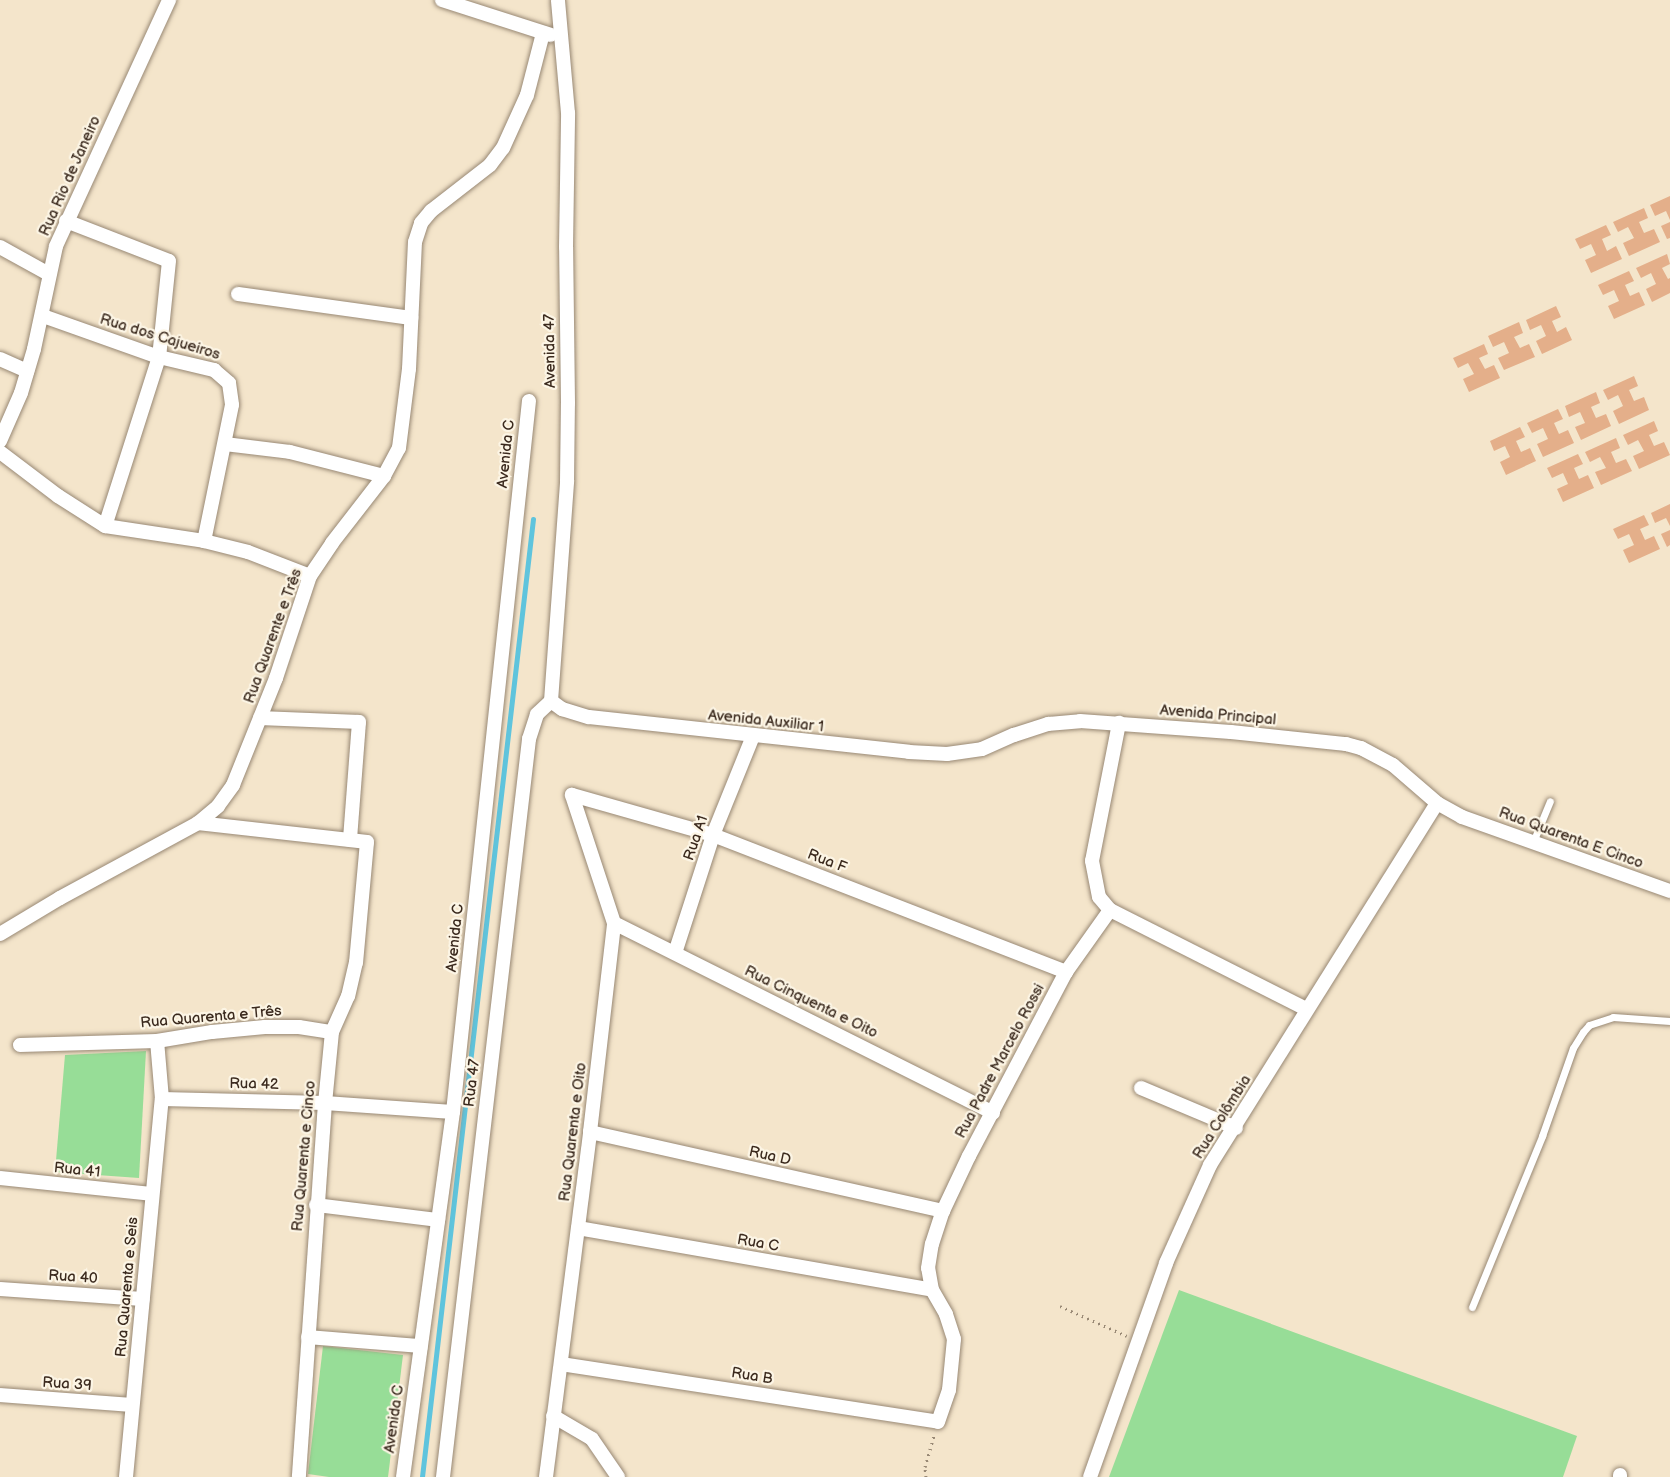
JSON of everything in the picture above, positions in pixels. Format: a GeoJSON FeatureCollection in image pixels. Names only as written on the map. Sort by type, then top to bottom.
{"type":"FeatureCollection","features":[{"type":"Feature","properties":{"kind":"street","name":"Rua Rio de Janeiro"},"geometry":{"type":"LineString","coordinates":[[0,441],[27,371],[43,316],[49,274],[66,221],[169,0]]}},
{"type":"Feature","properties":{"kind":"street"},"geometry":{"type":"LineString","coordinates":[[442,0],[560,37]]}},
{"type":"Feature","properties":{"kind":"street","name":"Avenida 47"},"geometry":{"type":"LineString","coordinates":[[551,701],[567,448],[568,113],[567,76],[560,37],[558,0]]}},
{"type":"Feature","properties":{"kind":"street","name":"Rua Quarente e Três"},"geometry":{"type":"LineString","coordinates":[[0,934],[60,898],[198,823],[218,806],[233,785],[260,718],[310,576],[332,543],[384,476],[399,448],[405,413],[415,242],[421,223],[431,210],[490,165],[503,148],[527,95],[543,33]]}},
{"type":"Feature","properties":{"kind":"street"},"geometry":{"type":"LineString","coordinates":[[66,221],[170,261],[159,357],[105,526]]}},
{"type":"Feature","properties":{"kind":"street"},"geometry":{"type":"LineString","coordinates":[[0,247],[49,274]]}},
{"type":"Feature","properties":{"kind":"street"},"geometry":{"type":"LineString","coordinates":[[238,294],[411,318]]}},
{"type":"Feature","properties":{"kind":"street","name":"Rua dos Cajueiros"},"geometry":{"type":"LineString","coordinates":[[43,316],[159,357],[214,370],[229,383],[232,405],[225,444]]}},
{"type":"Feature","properties":{"kind":"street"},"geometry":{"type":"LineString","coordinates":[[0,359],[27,371]]}},
{"type":"Feature","properties":{"kind":"street","name":"Avenida C"},"geometry":{"type":"LineString","coordinates":[[403,1477],[453,1112],[529,401]]}},
{"type":"Feature","properties":{"kind":"street"},"geometry":{"type":"LineString","coordinates":[[204,541],[225,444],[290,452],[384,476]]}},
{"type":"Feature","properties":{"kind":"street"},"geometry":{"type":"LineString","coordinates":[[0,452],[58,496],[105,526],[204,541],[248,552],[310,576]]}},
{"type":"Feature","properties":{"kind":"street","name":"Avenida Auxiliar 1"},"geometry":{"type":"LineString","coordinates":[[551,701],[562,709],[590,717],[753,736],[909,752],[947,754],[982,749]]}},
{"type":"Feature","properties":{"kind":"street","name":"Rua 47"},"geometry":{"type":"LineString","coordinates":[[442,1477],[529,739],[537,714],[551,701]]}},
{"type":"Feature","properties":{"kind":"street"},"geometry":{"type":"LineString","coordinates":[[198,823],[350,840],[359,722],[260,718]]}},
{"type":"Feature","properties":{"kind":"street","name":"Avenida Principal"},"geometry":{"type":"LineString","coordinates":[[982,749],[1048,724],[1080,721],[1231,732],[1355,746],[1393,765],[1437,803],[1462,817]]}},
{"type":"Feature","properties":{"kind":"street"},"geometry":{"type":"LineString","coordinates":[[1119,723],[1092,861],[1099,897],[1110,910],[1306,1009]]}},
{"type":"Feature","properties":{"kind":"street","name":"Rua A1"},"geometry":{"type":"LineString","coordinates":[[675,953],[713,835],[753,736]]}},
{"type":"Feature","properties":{"kind":"street","name":"Rua F"},"geometry":{"type":"LineString","coordinates":[[572,795],[713,835],[1066,972]]}},
{"type":"Feature","properties":{"kind":"street","name":"Rua Quarenta e Oito"},"geometry":{"type":"LineString","coordinates":[[546,1477],[614,923],[572,795]]}},
{"type":"Feature","properties":{"kind":"street","name":"Rua Colômbia"},"geometry":{"type":"LineString","coordinates":[[1090,1477],[1137,1340],[1190,1206],[1210,1165],[1236,1128],[1306,1009],[1437,803]]}},
{"type":"Feature","properties":{"kind":"street","name":"Rua Quarenta E Cinco"},"geometry":{"type":"LineString","coordinates":[[1462,817],[1670,891]]}},
{"type":"Feature","properties":{"kind":"street","name":"Rua Quarenta e Cinco"},"geometry":{"type":"LineString","coordinates":[[299,1477],[316,1205],[332,1032],[348,996],[356,962],[367,842],[350,840]]}},
{"type":"Feature","properties":{"kind":"street","name":"Rua Padre Marcelo Rossi"},"geometry":{"type":"LineString","coordinates":[[938,1422],[949,1390],[954,1338],[946,1314],[933,1290],[928,1268],[943,1211],[1066,972],[1110,910]]}},
{"type":"Feature","properties":{"kind":"street","name":"Rua Cinquenta e Oito"},"geometry":{"type":"LineString","coordinates":[[614,923],[993,1113]]}},
{"type":"Feature","properties":{"kind":"street","name":"Rua Quarenta e Três"},"geometry":{"type":"LineString","coordinates":[[20,1045],[157,1041],[212,1032],[265,1027],[299,1027],[332,1032]]}},
{"type":"Feature","properties":{"kind":"street","name":"Rua Quarenta e Seis"},"geometry":{"type":"LineString","coordinates":[[126,1477],[151,1194],[162,1100],[157,1041]]}},
{"type":"Feature","properties":{"kind":"street"},"geometry":{"type":"LineString","coordinates":[[1140,1088],[1236,1128]]}},
{"type":"Feature","properties":{"kind":"street","name":"Rua 42"},"geometry":{"type":"LineString","coordinates":[[162,1100],[325,1102],[453,1112]]}},
{"type":"Feature","properties":{"kind":"street","name":"Rua D"},"geometry":{"type":"LineString","coordinates":[[590,1132],[943,1211]]}},
{"type":"Feature","properties":{"kind":"street","name":"Rua 41"},"geometry":{"type":"LineString","coordinates":[[0,1178],[151,1194]]}},
{"type":"Feature","properties":{"kind":"street"},"geometry":{"type":"LineString","coordinates":[[316,1205],[438,1220]]}},
{"type":"Feature","properties":{"kind":"street","name":"Rua C"},"geometry":{"type":"LineString","coordinates":[[578,1228],[933,1290]]}},
{"type":"Feature","properties":{"kind":"street","name":"Rua 40"},"geometry":{"type":"LineString","coordinates":[[0,1288],[143,1299]]}},
{"type":"Feature","properties":{"kind":"street"},"geometry":{"type":"LineString","coordinates":[[308,1337],[421,1346]]}},
{"type":"Feature","properties":{"kind":"street","name":"Rua B"},"geometry":{"type":"LineString","coordinates":[[561,1364],[938,1422]]}},
{"type":"Feature","properties":{"kind":"street","name":"Rua 39"},"geometry":{"type":"LineString","coordinates":[[0,1395],[132,1405]]}},
{"type":"Feature","properties":{"kind":"street"},"geometry":{"type":"LineString","coordinates":[[553,1416],[592,1439],[618,1477]]}},
{"type":"Feature","properties":{"kind":"lane"},"geometry":{"type":"LineString","coordinates":[[1533,842],[1550,801]]}},
{"type":"Feature","properties":{"kind":"lane"},"geometry":{"type":"LineString","coordinates":[[1472,1307],[1542,1136],[1573,1048],[1583,1032],[1589,1025],[1614,1017],[1670,1021]]}},
{"type":"Feature","properties":{"kind":"path"},"geometry":{"type":"LineString","coordinates":[[1060,1306],[1137,1340]]}},
{"type":"Feature","properties":{"kind":"path"},"geometry":{"type":"LineString","coordinates":[[927,1477],[925,1467],[938,1422]]}},
{"type":"Feature","properties":{"kind":"green space"},"geometry":{"type":"Polygon","coordinates":[[[146,1051],[139,1178],[55,1172],[65,1055],[146,1051]]]}},
{"type":"Feature","properties":{"kind":"green space"},"geometry":{"type":"Polygon","coordinates":[[[1179,1290],[1577,1436],[1563,1477],[1109,1477],[1179,1290]]]}},
{"type":"Feature","properties":{"kind":"green space"},"geometry":{"type":"Polygon","coordinates":[[[323,1346],[403,1355],[388,1477],[329,1477],[308,1474],[323,1346]]]}},
{"type":"Feature","properties":{"kind":"building"},"geometry":{"type":"Polygon","coordinates":[[[1670,196],[1670,220],[1666,211],[1655,216],[1650,205],[1670,196]]]}},
{"type":"Feature","properties":{"kind":"building"},"geometry":{"type":"Polygon","coordinates":[[[1644,208],[1648,218],[1639,222],[1644,233],[1654,229],[1660,242],[1629,256],[1623,243],[1634,238],[1628,227],[1618,232],[1613,222],[1644,208]]]}},
{"type":"Feature","properties":{"kind":"building"},"geometry":{"type":"Polygon","coordinates":[[[1670,222],[1670,238],[1667,239],[1661,226],[1670,222]]]}},
{"type":"Feature","properties":{"kind":"building"},"geometry":{"type":"Polygon","coordinates":[[[1606,225],[1611,235],[1602,239],[1607,251],[1616,246],[1622,259],[1591,273],[1585,260],[1596,255],[1591,244],[1580,249],[1575,239],[1606,225]]]}},
{"type":"Feature","properties":{"kind":"building"},"geometry":{"type":"Polygon","coordinates":[[[1667,254],[1670,264],[1662,268],[1668,279],[1670,278],[1670,293],[1652,302],[1646,289],[1656,284],[1651,273],[1641,278],[1636,268],[1667,254]]]}},
{"type":"Feature","properties":{"kind":"building"},"geometry":{"type":"Polygon","coordinates":[[[1629,271],[1634,281],[1625,285],[1630,296],[1639,292],[1645,305],[1614,319],[1608,306],[1619,301],[1614,290],[1603,295],[1598,285],[1629,271]]]}},
{"type":"Feature","properties":{"kind":"building"},"geometry":{"type":"Polygon","coordinates":[[[1556,306],[1561,317],[1552,321],[1557,332],[1566,327],[1572,340],[1542,354],[1536,341],[1546,336],[1541,325],[1530,330],[1526,320],[1556,306]]]}},
{"type":"Feature","properties":{"kind":"building"},"geometry":{"type":"Polygon","coordinates":[[[1519,322],[1523,333],[1514,337],[1520,348],[1529,344],[1535,357],[1504,370],[1498,358],[1509,353],[1504,342],[1493,347],[1488,336],[1519,322]]]}},
{"type":"Feature","properties":{"kind":"building"},"geometry":{"type":"Polygon","coordinates":[[[1484,344],[1488,354],[1479,358],[1485,369],[1494,365],[1500,378],[1469,392],[1463,379],[1474,374],[1468,363],[1458,368],[1453,358],[1484,344]]]}},
{"type":"Feature","properties":{"kind":"building"},"geometry":{"type":"Polygon","coordinates":[[[1634,376],[1638,386],[1629,390],[1634,401],[1644,397],[1649,410],[1619,424],[1613,411],[1623,406],[1618,395],[1608,400],[1603,390],[1634,376]]]}},
{"type":"Feature","properties":{"kind":"building"},"geometry":{"type":"Polygon","coordinates":[[[1596,392],[1600,403],[1591,407],[1596,418],[1606,414],[1611,426],[1581,440],[1575,427],[1585,423],[1580,412],[1569,417],[1565,406],[1596,392]]]}},
{"type":"Feature","properties":{"kind":"building"},"geometry":{"type":"Polygon","coordinates":[[[1558,409],[1563,419],[1554,423],[1559,434],[1568,430],[1574,443],[1543,457],[1537,444],[1548,439],[1543,428],[1532,433],[1527,423],[1558,409]]]}},
{"type":"Feature","properties":{"kind":"building"},"geometry":{"type":"Polygon","coordinates":[[[1654,421],[1658,431],[1649,435],[1654,446],[1664,442],[1670,455],[1639,469],[1633,456],[1644,451],[1638,440],[1628,445],[1623,435],[1654,421]]]}},
{"type":"Feature","properties":{"kind":"building"},"geometry":{"type":"Polygon","coordinates":[[[1520,427],[1525,437],[1516,441],[1521,452],[1530,448],[1536,461],[1506,475],[1500,462],[1510,457],[1505,446],[1494,451],[1490,441],[1520,427]]]}},
{"type":"Feature","properties":{"kind":"building"},"geometry":{"type":"Polygon","coordinates":[[[1616,438],[1620,448],[1611,452],[1616,463],[1626,459],[1632,471],[1601,485],[1595,472],[1606,468],[1600,457],[1590,462],[1585,452],[1616,438]]]}},
{"type":"Feature","properties":{"kind":"building"},"geometry":{"type":"Polygon","coordinates":[[[1578,454],[1583,464],[1574,468],[1579,479],[1588,475],[1594,488],[1563,502],[1557,489],[1568,484],[1563,473],[1552,478],[1547,468],[1578,454]]]}},
{"type":"Feature","properties":{"kind":"building"},"geometry":{"type":"Polygon","coordinates":[[[1670,504],[1670,526],[1666,518],[1655,523],[1651,513],[1670,504]]]}},
{"type":"Feature","properties":{"kind":"building"},"geometry":{"type":"Polygon","coordinates":[[[1644,515],[1649,525],[1640,529],[1645,540],[1654,536],[1660,549],[1629,563],[1623,550],[1634,545],[1629,534],[1618,539],[1613,529],[1644,515]]]}},
{"type":"Feature","properties":{"kind":"building"},"geometry":{"type":"Polygon","coordinates":[[[1670,530],[1670,545],[1667,547],[1661,534],[1670,530]]]}},
{"type":"Feature","properties":{"kind":"waterway"},"geometry":{"type":"LineString","coordinates":[[422,1477],[533,519]]}}]}
